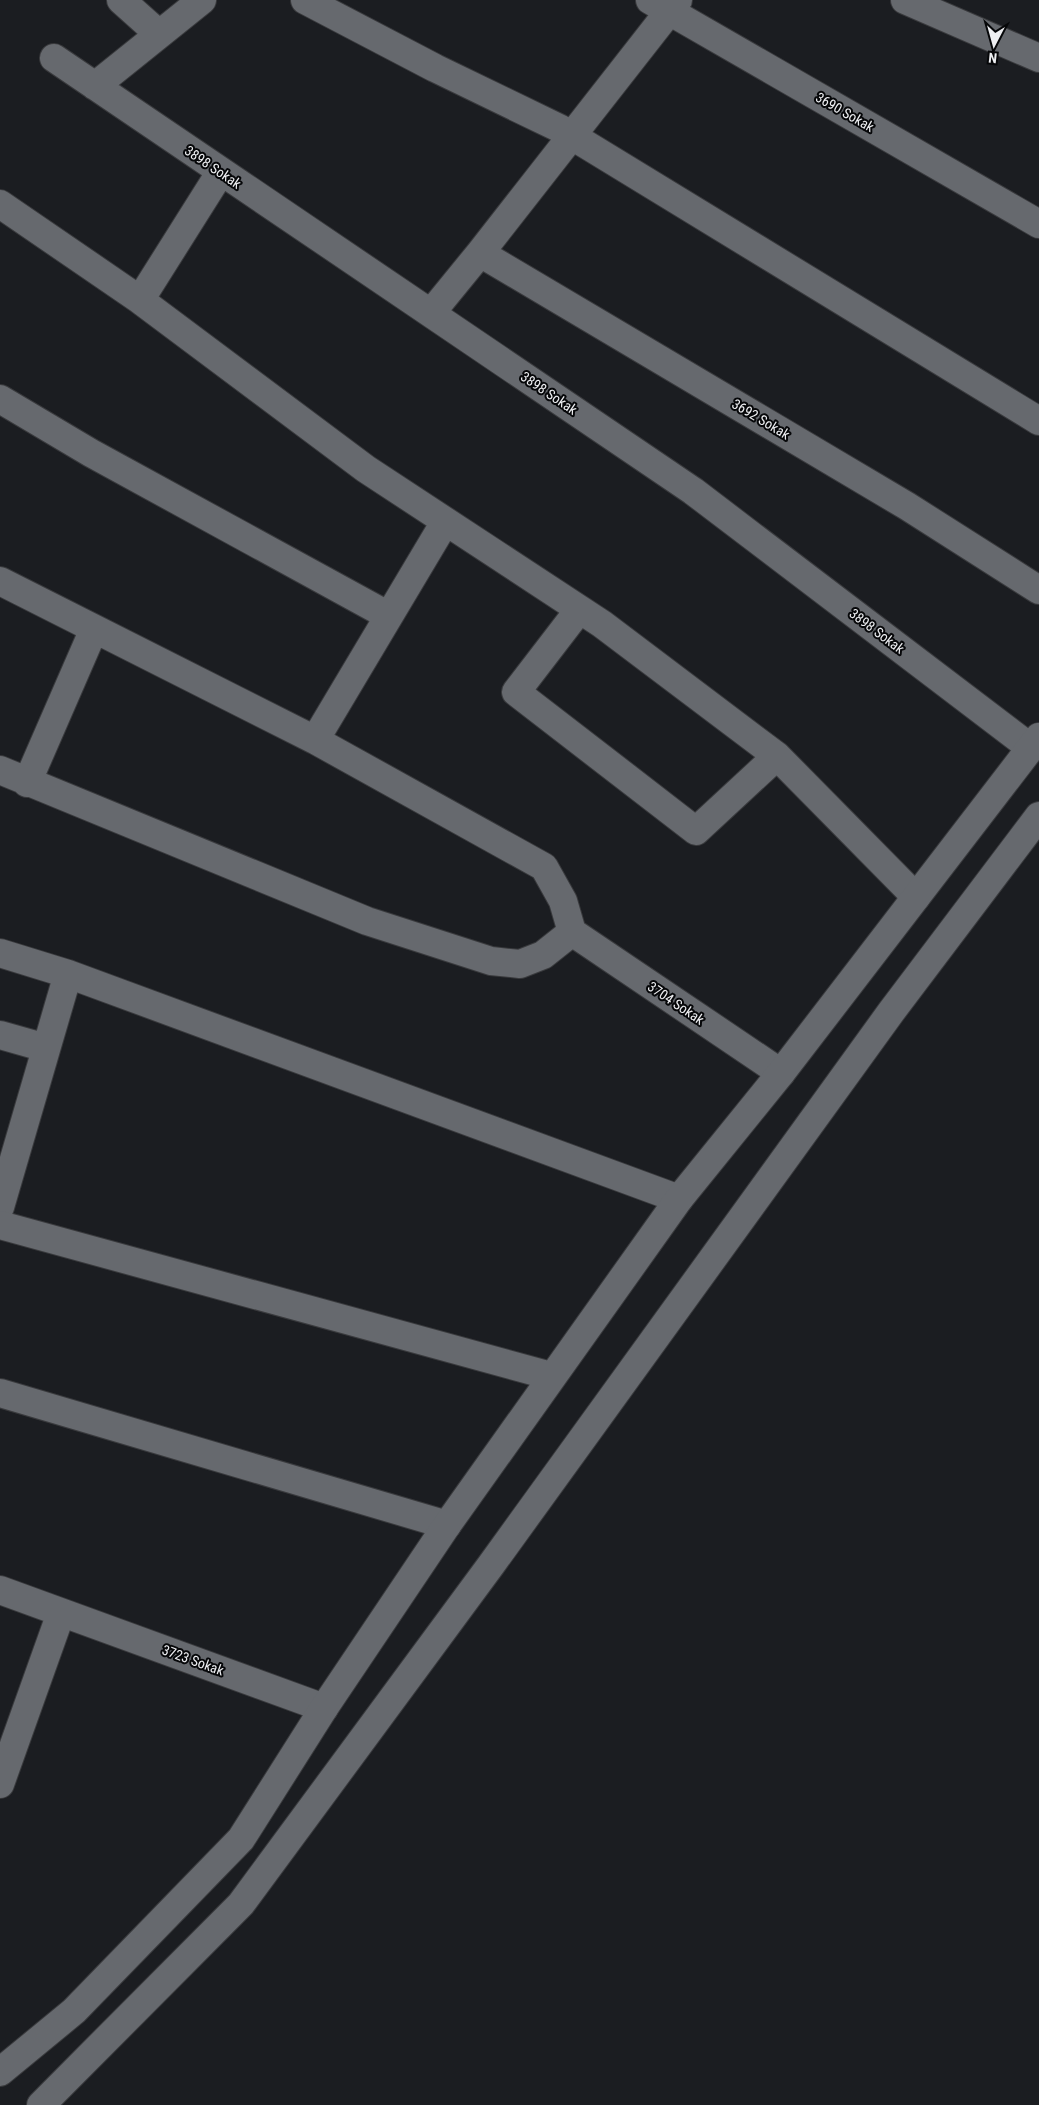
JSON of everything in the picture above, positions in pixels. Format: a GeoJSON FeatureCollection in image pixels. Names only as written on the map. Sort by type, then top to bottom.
{"type":"FeatureCollection","features":[{"type":"Feature","properties":{"kind":"street"},"geometry":{"type":"LineString","coordinates":[[121,0],[159,34]]}},
{"type":"Feature","properties":{"kind":"street"},"geometry":{"type":"LineString","coordinates":[[95,86],[202,0]]}},
{"type":"Feature","properties":{"kind":"street"},"geometry":{"type":"LineString","coordinates":[[305,0],[434,68],[559,128],[1039,421]]}},
{"type":"Feature","properties":{"kind":"street"},"geometry":{"type":"LineString","coordinates":[[905,0],[1039,58]]}},
{"type":"Feature","properties":{"kind":"street"},"geometry":{"type":"LineString","coordinates":[[431,313],[572,136],[666,4]]}},
{"type":"Feature","properties":{"kind":"street","name":"3690 Sokak"},"geometry":{"type":"LineString","coordinates":[[666,4],[1039,224]]}},
{"type":"Feature","properties":{"kind":"street","name":"3898 Sokak"},"geometry":{"type":"LineString","coordinates":[[54,58],[693,491],[1035,743]]}},
{"type":"Feature","properties":{"kind":"street"},"geometry":{"type":"LineString","coordinates":[[140,300],[220,172]]}},
{"type":"Feature","properties":{"kind":"street"},"geometry":{"type":"LineString","coordinates":[[0,204],[140,300],[366,469],[602,624],[777,756],[916,897]]}},
{"type":"Feature","properties":{"kind":"street","name":"3692 Sokak"},"geometry":{"type":"LineString","coordinates":[[480,253],[907,506],[1039,590]]}},
{"type":"Feature","properties":{"kind":"street"},"geometry":{"type":"LineString","coordinates":[[0,399],[389,616]]}},
{"type":"Feature","properties":{"kind":"street"},"geometry":{"type":"LineString","coordinates":[[316,740],[445,522]]}},
{"type":"Feature","properties":{"kind":"street"},"geometry":{"type":"LineString","coordinates":[[0,581],[316,740],[544,867],[563,901],[572,932],[543,955],[520,964],[491,961],[367,921],[27,783],[0,770]]}},
{"type":"Feature","properties":{"kind":"street"},"geometry":{"type":"LineString","coordinates":[[579,610],[516,692],[696,831],[777,756]]}},
{"type":"Feature","properties":{"kind":"street"},"geometry":{"type":"LineString","coordinates":[[27,783],[94,629]]}},
{"type":"Feature","properties":{"kind":"street"},"geometry":{"type":"LineString","coordinates":[[0,2072],[74,2011],[241,1839],[324,1708],[447,1525],[551,1376],[679,1199],[781,1074],[1035,743]]}},
{"type":"Feature","properties":{"kind":"street"},"geometry":{"type":"LineString","coordinates":[[41,2105],[241,1904],[491,1565],[890,1012],[1039,816]]}},
{"type":"Feature","properties":{"kind":"street","name":"3704 Sokak"},"geometry":{"type":"LineString","coordinates":[[572,932],[781,1074]]}},
{"type":"Feature","properties":{"kind":"street"},"geometry":{"type":"LineString","coordinates":[[0,953],[68,974],[679,1199]]}},
{"type":"Feature","properties":{"kind":"street"},"geometry":{"type":"LineString","coordinates":[[0,1207],[68,974]]}},
{"type":"Feature","properties":{"kind":"street"},"geometry":{"type":"LineString","coordinates":[[0,1035],[46,1048]]}},
{"type":"Feature","properties":{"kind":"street"},"geometry":{"type":"LineString","coordinates":[[0,1225],[551,1376]]}},
{"type":"Feature","properties":{"kind":"street"},"geometry":{"type":"LineString","coordinates":[[0,1393],[447,1525]]}},
{"type":"Feature","properties":{"kind":"street","name":"3723 Sokak"},"geometry":{"type":"LineString","coordinates":[[0,1590],[324,1708]]}},
{"type":"Feature","properties":{"kind":"street"},"geometry":{"type":"LineString","coordinates":[[0,1784],[5,1753],[61,1613]]}}]}
